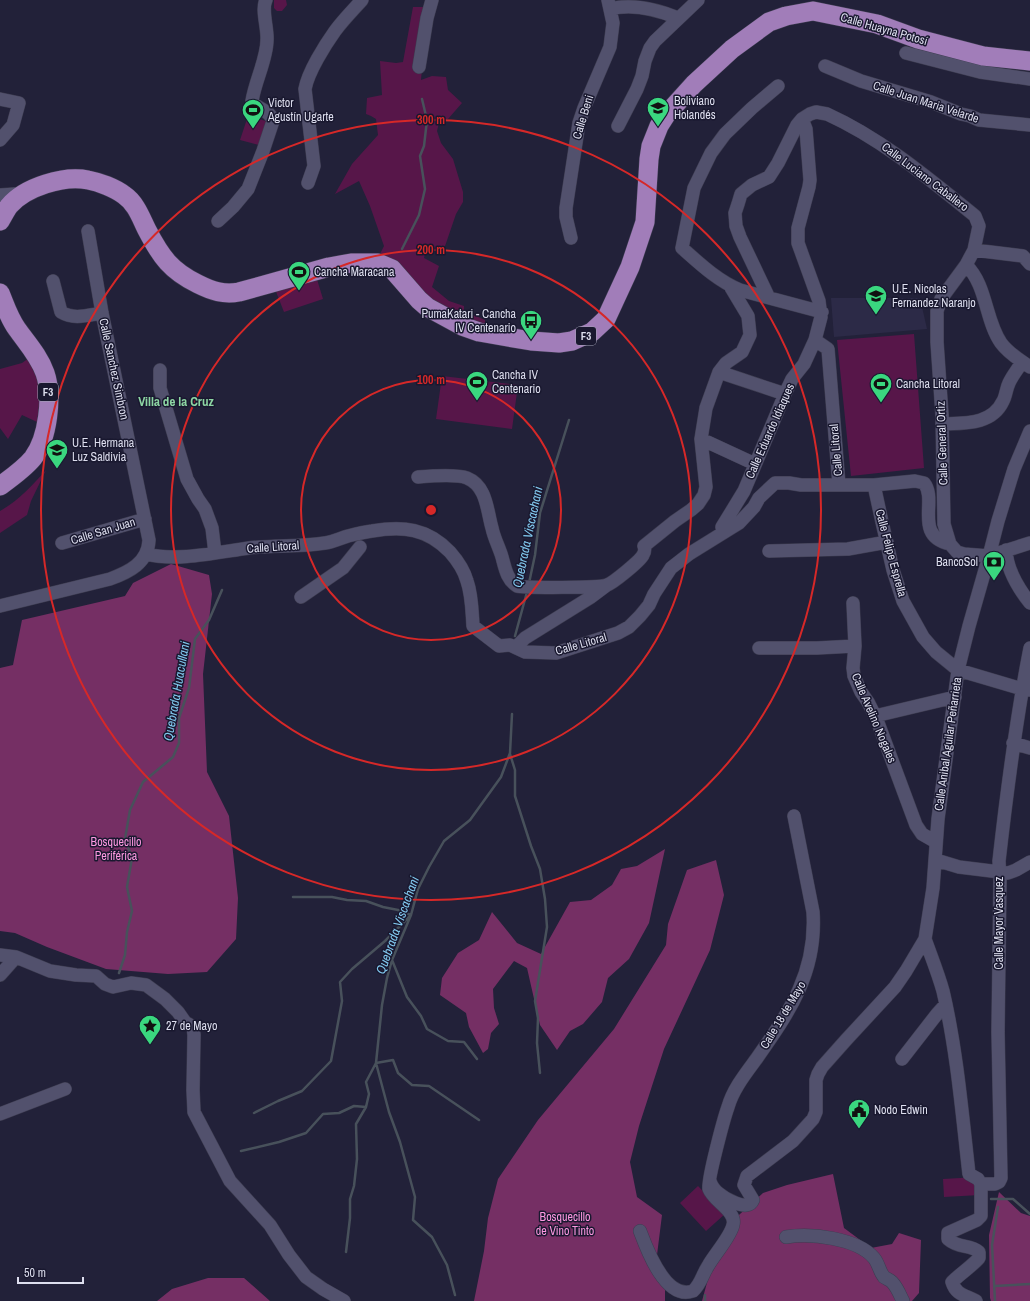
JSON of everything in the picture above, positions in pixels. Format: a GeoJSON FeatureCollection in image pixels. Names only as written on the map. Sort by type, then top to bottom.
{"type":"FeatureCollection","features":[{"type":"Feature","properties":{"kind":"highway","name":"Calle Huayna Potosí"},"geometry":{"type":"LineString","coordinates":[[0,221],[10,205],[19,197],[44,184],[72,179],[89,180],[109,187],[124,195],[133,204],[156,247],[170,266],[185,278],[213,291],[232,293],[239,292],[343,264],[369,262],[378,263],[392,269],[427,307],[462,326],[479,332],[513,339],[559,343],[572,341],[592,332],[606,319],[630,267],[646,222],[651,146],[666,115],[694,84],[726,54],[769,22],[801,12],[813,11],[877,24],[918,39],[983,56],[1030,61]]}},
{"type":"Feature","properties":{"kind":"highway","name":"F3"},"geometry":{"type":"LineString","coordinates":[[0,293],[10,318],[31,347],[45,373],[48,406],[47,422],[43,438],[36,452],[26,465],[0,486]]}},
{"type":"Feature","properties":{"kind":"street"},"geometry":{"type":"LineString","coordinates":[[218,221],[234,207],[248,189],[273,120],[270,114],[255,106],[252,101],[267,43],[268,30],[264,7],[265,0]]}},
{"type":"Feature","properties":{"kind":"street"},"geometry":{"type":"LineString","coordinates":[[308,183],[314,166],[305,89],[306,83],[314,65],[335,30],[362,0]]}},
{"type":"Feature","properties":{"kind":"street"},"geometry":{"type":"LineString","coordinates":[[419,67],[427,18],[432,0]]}},
{"type":"Feature","properties":{"kind":"street"},"geometry":{"type":"LineString","coordinates":[[618,126],[637,89],[650,48],[678,18],[698,0]]}},
{"type":"Feature","properties":{"kind":"street"},"geometry":{"type":"LineString","coordinates":[[609,4],[660,10],[678,18]]}},
{"type":"Feature","properties":{"kind":"street","name":"Calle Beni"},"geometry":{"type":"LineString","coordinates":[[571,238],[566,217],[566,208],[576,137],[584,108],[610,47],[613,23],[609,4]]}},
{"type":"Feature","properties":{"kind":"street"},"geometry":{"type":"LineString","coordinates":[[906,53],[980,72],[1030,79]]}},
{"type":"Feature","properties":{"kind":"street","name":"Calle Juan Maria Velarde"},"geometry":{"type":"LineString","coordinates":[[825,66],[861,80],[931,102],[979,120],[1030,125]]}},
{"type":"Feature","properties":{"kind":"street"},"geometry":{"type":"LineString","coordinates":[[778,86],[725,134],[711,153],[694,188],[682,248],[704,268],[730,286],[822,312]]}},
{"type":"Feature","properties":{"kind":"street"},"geometry":{"type":"LineString","coordinates":[[0,99],[19,103],[13,125],[0,140]]}},
{"type":"Feature","properties":{"kind":"street","name":"Calle Luciano Caballero"},"geometry":{"type":"LineString","coordinates":[[802,119],[816,112],[827,114],[869,135],[919,171],[975,216],[979,226],[974,250],[966,265]]}},
{"type":"Feature","properties":{"kind":"street"},"geometry":{"type":"LineString","coordinates":[[769,298],[740,236],[736,226],[735,213],[741,194],[752,185],[769,177],[778,163],[797,125],[802,119],[806,129],[810,187],[798,228],[798,243],[822,312]]}},
{"type":"Feature","properties":{"kind":"street"},"geometry":{"type":"LineString","coordinates":[[0,195],[15,194],[19,197]]}},
{"type":"Feature","properties":{"kind":"street","name":"Calle Sanchez Simbron"},"geometry":{"type":"LineString","coordinates":[[88,231],[102,313],[149,540],[147,554]]}},
{"type":"Feature","properties":{"kind":"street"},"geometry":{"type":"LineString","coordinates":[[974,250],[1023,256],[1030,264]]}},
{"type":"Feature","properties":{"kind":"street"},"geometry":{"type":"LineString","coordinates":[[942,424],[966,423],[987,418],[1000,406],[1004,400],[1009,383],[1026,364],[1005,348],[997,336],[974,274],[966,265]]}},
{"type":"Feature","properties":{"kind":"street","name":"Calle General Ortiz"},"geometry":{"type":"LineString","coordinates":[[950,544],[944,524],[942,424],[937,347],[937,311],[941,299],[966,265]]}},
{"type":"Feature","properties":{"kind":"street"},"geometry":{"type":"LineString","coordinates":[[53,281],[61,312],[74,317],[102,313]]}},
{"type":"Feature","properties":{"kind":"street"},"geometry":{"type":"LineString","coordinates":[[516,647],[525,638],[579,605],[638,562],[645,550],[644,546],[691,510],[698,504],[704,495],[706,487],[701,439],[706,408],[719,372],[726,363],[742,352],[750,335],[748,316],[730,286]]}},
{"type":"Feature","properties":{"kind":"street","name":"Calle Eduardo Idiaques"},"geometry":{"type":"LineString","coordinates":[[723,533],[722,527],[744,491],[792,379],[804,364],[815,340],[822,312]]}},
{"type":"Feature","properties":{"kind":"street","name":"Calle Litoral"},"geometry":{"type":"LineString","coordinates":[[147,554],[173,556],[215,553],[250,548],[287,547],[327,543],[357,534],[396,528],[423,533],[434,539],[454,557],[467,579],[470,592],[473,626],[499,646],[510,644],[525,652],[556,653],[618,633],[629,626],[645,611],[671,568],[689,554],[739,523],[754,507],[759,498],[775,483],[839,485],[828,349],[815,340]]}},
{"type":"Feature","properties":{"kind":"street"},"geometry":{"type":"LineString","coordinates":[[160,370],[160,388],[187,479],[205,509],[212,528],[215,553]]}},
{"type":"Feature","properties":{"kind":"street"},"geometry":{"type":"LineString","coordinates":[[719,372],[785,394]]}},
{"type":"Feature","properties":{"kind":"street","name":"Calle Anibal Aguilar Peñarrieta"},"geometry":{"type":"LineString","coordinates":[[710,1181],[716,1191],[722,1196],[742,1205],[747,1206],[750,1204],[753,1200],[744,1185],[747,1176],[793,1140],[813,1120],[816,1112],[816,1080],[822,1067],[895,987],[925,939],[933,888],[936,842],[958,670],[998,522],[1014,469],[1030,431]]}},
{"type":"Feature","properties":{"kind":"street"},"geometry":{"type":"LineString","coordinates":[[701,439],[755,464]]}},
{"type":"Feature","properties":{"kind":"street"},"geometry":{"type":"LineString","coordinates":[[418,477],[466,478],[473,482],[480,490],[488,508],[491,527],[500,549],[506,572],[517,586],[563,588],[607,585]]}},
{"type":"Feature","properties":{"kind":"street"},"geometry":{"type":"LineString","coordinates":[[839,485],[874,485],[915,481],[924,483],[928,489],[928,509],[932,533],[937,539],[950,544],[957,552],[989,556],[1030,543]]}},
{"type":"Feature","properties":{"kind":"street","name":"Calle Felipe Esprella"},"geometry":{"type":"LineString","coordinates":[[874,485],[893,570],[903,601],[922,638],[958,670],[1026,689]]}},
{"type":"Feature","properties":{"kind":"street","name":"Calle San Juan"},"geometry":{"type":"LineString","coordinates":[[62,544],[117,526],[145,519]]}},
{"type":"Feature","properties":{"kind":"street"},"geometry":{"type":"LineString","coordinates":[[768,552],[848,549],[887,542]]}},
{"type":"Feature","properties":{"kind":"street"},"geometry":{"type":"LineString","coordinates":[[301,597],[343,568],[360,547]]}},
{"type":"Feature","properties":{"kind":"street"},"geometry":{"type":"LineString","coordinates":[[1006,550],[1012,575],[1019,589],[1030,603]]}},
{"type":"Feature","properties":{"kind":"street"},"geometry":{"type":"LineString","coordinates":[[0,606],[110,579],[133,568],[147,554]]}},
{"type":"Feature","properties":{"kind":"street","name":"Calle Avelino Nogales"},"geometry":{"type":"LineString","coordinates":[[853,603],[855,646],[853,668],[854,676],[861,692],[875,716],[916,825],[922,834],[936,842]]}},
{"type":"Feature","properties":{"kind":"street"},"geometry":{"type":"LineString","coordinates":[[759,648],[817,648],[855,646]]}},
{"type":"Feature","properties":{"kind":"street","name":"Calle Mayor Vasquez"},"geometry":{"type":"LineString","coordinates":[[981,1184],[995,1184],[999,1182],[1001,1178],[998,1032],[999,861],[1013,742],[1026,689],[1030,648]]}},
{"type":"Feature","properties":{"kind":"street"},"geometry":{"type":"LineString","coordinates":[[875,716],[955,697]]}},
{"type":"Feature","properties":{"kind":"street"},"geometry":{"type":"LineString","coordinates":[[1013,742],[1030,748]]}},
{"type":"Feature","properties":{"kind":"street","name":"Calle 18 de Mayo"},"geometry":{"type":"LineString","coordinates":[[710,1181],[713,1163],[731,1099],[748,1069],[777,1029],[800,990],[810,959],[814,928],[813,912],[794,816]]}},
{"type":"Feature","properties":{"kind":"street"},"geometry":{"type":"LineString","coordinates":[[936,860],[958,867],[1008,873],[1030,862]]}},
{"type":"Feature","properties":{"kind":"street"},"geometry":{"type":"LineString","coordinates":[[925,939],[946,1004],[954,1054],[969,1174],[978,1179],[981,1184],[981,1216],[977,1220],[948,1233],[948,1239],[953,1244],[975,1249],[978,1252],[979,1258],[974,1264],[964,1270],[952,1282],[954,1288],[960,1293],[976,1301]]}},
{"type":"Feature","properties":{"kind":"street"},"geometry":{"type":"LineString","coordinates":[[0,954],[16,957],[50,971],[96,976],[105,984],[113,987],[131,983],[146,985],[178,1012],[185,1022],[193,1027],[194,1112],[230,1181],[270,1225],[289,1255],[306,1277],[344,1301]]}},
{"type":"Feature","properties":{"kind":"street"},"geometry":{"type":"LineString","coordinates":[[0,975],[16,957]]}},
{"type":"Feature","properties":{"kind":"street"},"geometry":{"type":"LineString","coordinates":[[902,1059],[946,1004]]}},
{"type":"Feature","properties":{"kind":"street"},"geometry":{"type":"LineString","coordinates":[[0,1114],[65,1089]]}},
{"type":"Feature","properties":{"kind":"street"},"geometry":{"type":"LineString","coordinates":[[640,1231],[649,1258],[658,1277],[669,1290],[676,1296],[684,1296],[692,1292],[700,1284],[705,1271],[734,1225],[733,1218],[723,1204],[714,1197],[709,1188],[710,1181]]}},
{"type":"Feature","properties":{"kind":"street"},"geometry":{"type":"LineString","coordinates":[[786,1237],[798,1235],[822,1236],[843,1241],[866,1251],[875,1258],[880,1266],[881,1272],[885,1278],[891,1282],[903,1301]]}},
{"type":"Feature","properties":{"kind":"shaded area"},"geometry":{"type":"Polygon","coordinates":[[[274,0],[286,0],[287,5],[282,11],[277,11],[274,8],[274,0]]]}},
{"type":"Feature","properties":{"kind":"shaded area"},"geometry":{"type":"Polygon","coordinates":[[[428,0],[421,80],[432,76],[446,77],[448,90],[462,103],[448,119],[439,123],[437,131],[441,143],[453,159],[463,192],[463,202],[456,214],[443,252],[427,246],[424,258],[439,266],[432,287],[449,301],[464,306],[464,311],[485,320],[485,326],[444,311],[421,290],[404,268],[394,260],[380,254],[384,246],[370,206],[359,181],[335,194],[352,164],[378,135],[376,119],[366,114],[367,98],[382,95],[380,61],[396,63],[403,62],[413,7],[423,7],[428,0]]]}},
{"type":"Feature","properties":{"kind":"shaded area","name":"Victor Agustín Ugarte"},"geometry":{"type":"Polygon","coordinates":[[[248,116],[266,121],[259,145],[240,140],[248,116]]]}},
{"type":"Feature","properties":{"kind":"shaded area","name":"Cancha Maracana"},"geometry":{"type":"Polygon","coordinates":[[[316,276],[323,299],[284,312],[275,289],[316,276]]]}},
{"type":"Feature","properties":{"kind":"shaded area"},"geometry":{"type":"Polygon","coordinates":[[[831,298],[920,298],[927,329],[834,337],[831,298]]]}},
{"type":"Feature","properties":{"kind":"shaded area","name":"Cancha Litoral"},"geometry":{"type":"Polygon","coordinates":[[[914,334],[924,468],[851,476],[837,340],[914,334]]]}},
{"type":"Feature","properties":{"kind":"shaded area"},"geometry":{"type":"Polygon","coordinates":[[[29,358],[38,378],[40,399],[37,422],[22,415],[8,439],[0,428],[0,369],[22,363],[29,358]]]}},
{"type":"Feature","properties":{"kind":"shaded area","name":"Cancha IV Centenario"},"geometry":{"type":"Polygon","coordinates":[[[442,376],[518,385],[512,429],[436,419],[442,376]]]}},
{"type":"Feature","properties":{"kind":"shaded area"},"geometry":{"type":"Polygon","coordinates":[[[46,470],[31,501],[27,515],[0,533],[0,511],[13,503],[46,470]]]}},
{"type":"Feature","properties":{"kind":"shaded area"},"geometry":{"type":"Polygon","coordinates":[[[978,1177],[980,1195],[944,1197],[943,1179],[978,1177]]]}},
{"type":"Feature","properties":{"kind":"shaded area"},"geometry":{"type":"Polygon","coordinates":[[[698,1186],[725,1214],[706,1231],[680,1203],[698,1186]]]}},
{"type":"Feature","properties":{"kind":"green space","name":"Bosquecillo Periférica"},"geometry":{"type":"Polygon","coordinates":[[[171,564],[209,575],[212,594],[203,674],[207,772],[229,816],[238,898],[236,939],[207,972],[168,974],[106,969],[47,947],[15,933],[0,931],[0,668],[13,665],[22,620],[125,596],[133,583],[171,564]]]}},
{"type":"Feature","properties":{"kind":"green space"},"geometry":{"type":"Polygon","coordinates":[[[665,849],[649,923],[629,959],[608,978],[602,1002],[583,1024],[570,1031],[557,1050],[540,1025],[527,968],[514,961],[493,989],[494,1008],[499,1024],[491,1033],[488,1049],[483,1053],[469,1027],[466,1013],[440,995],[442,978],[458,953],[479,940],[492,912],[517,943],[541,954],[570,902],[591,900],[612,885],[621,869],[637,866],[665,849]]]}},
{"type":"Feature","properties":{"kind":"green space","name":"Bosquecillo de Vino Tinto"},"geometry":{"type":"Polygon","coordinates":[[[716,860],[724,895],[710,950],[664,1049],[639,1126],[630,1162],[637,1197],[662,1215],[657,1255],[665,1286],[665,1301],[474,1301],[484,1251],[488,1218],[498,1179],[538,1120],[614,1029],[666,945],[668,924],[687,870],[716,860]]]}},
{"type":"Feature","properties":{"kind":"green space"},"geometry":{"type":"Polygon","coordinates":[[[833,1174],[844,1228],[871,1248],[892,1244],[899,1233],[921,1240],[919,1293],[912,1301],[702,1301],[708,1279],[728,1225],[763,1193],[787,1185],[833,1174]]]}},
{"type":"Feature","properties":{"kind":"green space"},"geometry":{"type":"Polygon","coordinates":[[[999,1192],[1021,1213],[1030,1216],[1030,1301],[991,1301],[990,1298],[989,1235],[999,1192]]]}},
{"type":"Feature","properties":{"kind":"green space"},"geometry":{"type":"Polygon","coordinates":[[[208,1278],[244,1278],[270,1301],[157,1301],[172,1289],[208,1278]]]}},
{"type":"Feature","properties":{"kind":"waterway","name":"Quebrada Huacullani"},"geometry":{"type":"LineString","coordinates":[[402,249],[419,215],[425,189],[420,156],[424,146],[427,120],[422,99]]}},
{"type":"Feature","properties":{"kind":"waterway","name":"Quebrada Viscachani"},"geometry":{"type":"LineString","coordinates":[[529,583],[535,555],[540,513],[569,420]]}},
{"type":"Feature","properties":{"kind":"waterway","name":"Quebrada Huacullani"},"geometry":{"type":"LineString","coordinates":[[119,973],[125,955],[127,932],[132,911],[127,887],[132,858],[125,839],[130,810],[143,782],[173,757],[179,743],[179,718],[189,688],[195,639],[209,620],[222,590]]}},
{"type":"Feature","properties":{"kind":"waterway","name":"Quebrada Viscachani"},"geometry":{"type":"LineString","coordinates":[[515,636],[527,592]]}},
{"type":"Feature","properties":{"kind":"waterway","name":"Quebrada Viscachani"},"geometry":{"type":"LineString","coordinates":[[455,1295],[447,1265],[432,1237],[413,1220],[415,1197],[400,1142],[389,1112],[376,1063],[382,1005],[387,978],[392,960],[411,915],[418,889],[444,841],[470,820],[501,777],[510,753],[512,714]]}},
{"type":"Feature","properties":{"kind":"waterway"},"geometry":{"type":"LineString","coordinates":[[510,754],[515,770],[515,796],[540,869],[545,899],[547,927],[535,1001],[538,1018],[537,1043],[540,1073]]}},
{"type":"Feature","properties":{"kind":"waterway"},"geometry":{"type":"LineString","coordinates":[[254,1113],[302,1091],[331,1061],[342,1001],[340,982],[352,969],[385,941],[411,915],[366,901],[347,900],[332,897],[293,897]]}},
{"type":"Feature","properties":{"kind":"waterway"},"geometry":{"type":"LineString","coordinates":[[392,960],[407,997],[421,1016],[427,1029],[448,1041],[464,1042],[477,1059]]}},
{"type":"Feature","properties":{"kind":"waterway"},"geometry":{"type":"LineString","coordinates":[[346,1252],[350,1218],[350,1199],[354,1186],[357,1159],[356,1124],[366,1107],[369,1094],[366,1082],[376,1063],[393,1060],[398,1073],[412,1085],[429,1086],[479,1120]]}},
{"type":"Feature","properties":{"kind":"waterway"},"geometry":{"type":"LineString","coordinates":[[241,1151],[279,1142],[306,1133],[323,1114],[339,1113],[354,1106],[366,1107]]}},
{"type":"Feature","properties":{"kind":"waterway"},"geometry":{"type":"LineString","coordinates":[[991,1199],[1013,1199],[1030,1214]]}},
{"type":"Feature","properties":{"kind":"waterway"},"geometry":{"type":"LineString","coordinates":[[995,1301],[992,1245],[998,1207]]}},
{"type":"Feature","properties":{"kind":"waterway"},"geometry":{"type":"LineString","coordinates":[[995,1286],[1030,1284]]}},
{"type":"Feature","properties":{"kind":"waterway"},"geometry":{"type":"LineString","coordinates":[[705,1295],[705,1301]]}},
{"type":"Feature","properties":{"kind":"place","name":"Boliviano Holandés"},"geometry":{"type":"Point","coordinates":[658,128]}},
{"type":"Feature","properties":{"kind":"place","name":"Victor Agustín Ugarte"},"geometry":{"type":"Point","coordinates":[253,130]}},
{"type":"Feature","properties":{"kind":"place","name":"Cancha Maracana"},"geometry":{"type":"Point","coordinates":[299,292]}},
{"type":"Feature","properties":{"kind":"place","name":"U.E. Nicolas Fernandez Naranjo"},"geometry":{"type":"Point","coordinates":[876,316]}},
{"type":"Feature","properties":{"kind":"place","name":"PumaKatari - Cancha IV Centenario"},"geometry":{"type":"Point","coordinates":[531,340]}},
{"type":"Feature","properties":{"kind":"place","name":"Cancha IV Centenario"},"geometry":{"type":"Point","coordinates":[477,402]}},
{"type":"Feature","properties":{"kind":"place","name":"Cancha Litoral"},"geometry":{"type":"Point","coordinates":[881,404]}},
{"type":"Feature","properties":{"kind":"place","name":"U.E. Hermana Luz Saldivia"},"geometry":{"type":"Point","coordinates":[57,470]}},
{"type":"Feature","properties":{"kind":"place","name":"BancoSol"},"geometry":{"type":"Point","coordinates":[994,582]}},
{"type":"Feature","properties":{"kind":"place","name":"27 de Mayo"},"geometry":{"type":"Point","coordinates":[150,1046]}},
{"type":"Feature","properties":{"kind":"place","name":"Nodo Edwin"},"geometry":{"type":"Point","coordinates":[859,1130]}},
{"type":"Feature","properties":{"kind":"district","name":"Villa de la Cruz"},"geometry":{"type":"Point","coordinates":[176,401]}}]}
